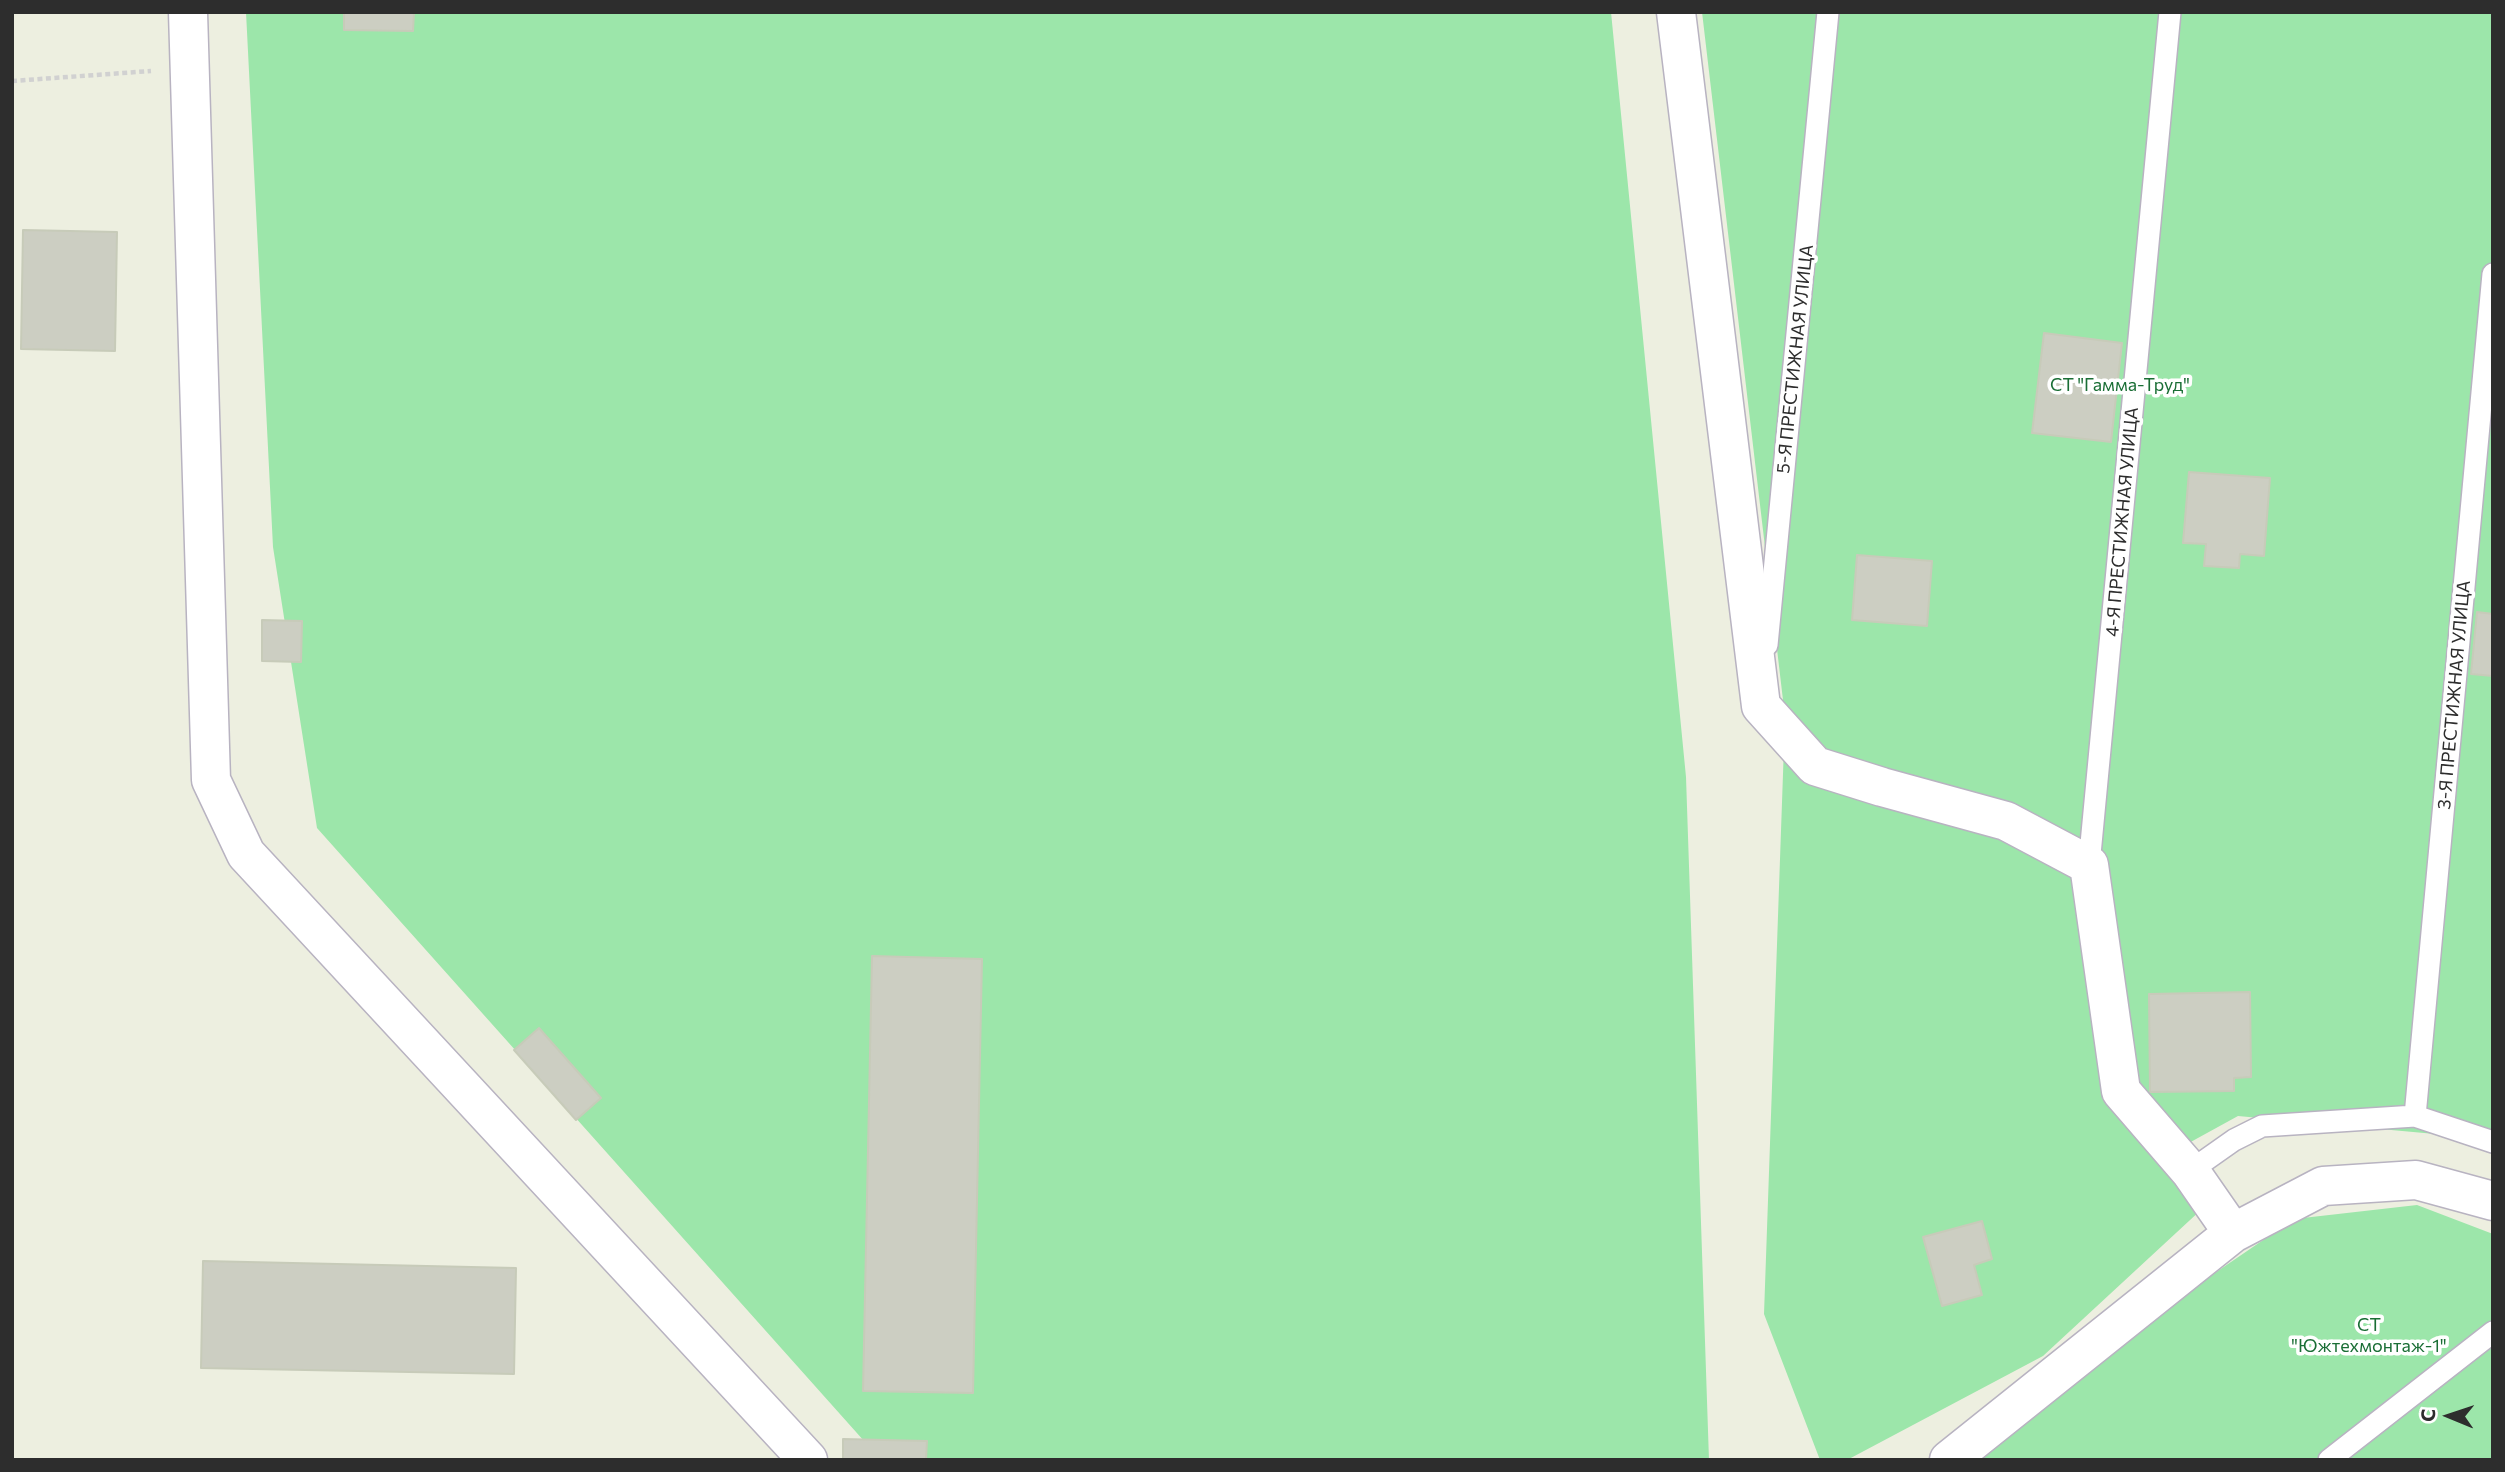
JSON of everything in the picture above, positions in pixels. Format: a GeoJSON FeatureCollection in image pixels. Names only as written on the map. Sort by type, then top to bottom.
{"type":"FeatureCollection","features":[{"type":"Feature","properties":{"kind":"street"},"geometry":{"type":"LineString","coordinates":[[188,12],[211,780],[246,854],[808,1460]]}},
{"type":"Feature","properties":{"kind":"street"},"geometry":{"type":"LineString","coordinates":[[1676,12],[1761,706],[1815,766],[1882,788],[2006,821],[2090,865],[2121,1091],[2190,1171],[2233,1233]]}},
{"type":"Feature","properties":{"kind":"street"},"geometry":{"type":"LineString","coordinates":[[1949,1460],[2233,1233],[2323,1186],[2416,1180],[2493,1201]]}},
{"type":"Feature","properties":{"kind":"lane","name":"5-Я ПРЕСТИЖНАЯ УЛИЦА"},"geometry":{"type":"LineString","coordinates":[[1761,706],[1828,12]]}},
{"type":"Feature","properties":{"kind":"lane","name":"4-Я ПРЕСТИЖНАЯ УЛИЦА"},"geometry":{"type":"LineString","coordinates":[[2090,865],[2170,12]]}},
{"type":"Feature","properties":{"kind":"lane","name":"3-Я ПРЕСТИЖНАЯ УЛИЦА"},"geometry":{"type":"LineString","coordinates":[[2415,1116],[2493,274]]}},
{"type":"Feature","properties":{"kind":"lane"},"geometry":{"type":"LineString","coordinates":[[2190,1171],[2234,1140],[2262,1126],[2415,1116],[2493,1142]]}},
{"type":"Feature","properties":{"kind":"lane"},"geometry":{"type":"LineString","coordinates":[[2329,1460],[2493,1332]]}},
{"type":"Feature","properties":{"kind":"path"},"geometry":{"type":"LineString","coordinates":[[12,81],[190,67]]}},
{"type":"Feature","properties":{"kind":"green space"},"geometry":{"type":"Polygon","coordinates":[[[246,12],[1611,12],[1686,777],[1709,1460],[881,1460],[317,828],[273,547],[246,12]]]}},
{"type":"Feature","properties":{"kind":"green space","name":"СТ \"Гамма-Труд\""},"geometry":{"type":"Polygon","coordinates":[[[1702,12],[2493,12],[2493,1151],[2435,1134],[2238,1116],[2187,1144],[2216,1196],[2043,1356],[1847,1460],[1820,1460],[1764,1314],[1785,717],[1702,12]]]}},
{"type":"Feature","properties":{"kind":"green space","name":"СТ \"Южтехмонтаж-1\""},"geometry":{"type":"Polygon","coordinates":[[[2417,1205],[2493,1234],[2493,1460],[1976,1460],[2165,1307],[2294,1219],[2417,1205]]]}},
{"type":"Feature","properties":{"kind":"building"},"geometry":{"type":"Polygon","coordinates":[[[344,12],[414,12],[413,31],[344,30],[344,12]]]}},
{"type":"Feature","properties":{"kind":"building"},"geometry":{"type":"Polygon","coordinates":[[[23,230],[117,232],[115,351],[21,349],[23,230]]]}},
{"type":"Feature","properties":{"kind":"building"},"geometry":{"type":"Polygon","coordinates":[[[2044,333],[2122,343],[2111,442],[2032,433],[2044,333]]]}},
{"type":"Feature","properties":{"kind":"building"},"geometry":{"type":"Polygon","coordinates":[[[2189,472],[2270,478],[2264,556],[2240,554],[2239,568],[2204,566],[2206,544],[2183,543],[2189,472]]]}},
{"type":"Feature","properties":{"kind":"building"},"geometry":{"type":"Polygon","coordinates":[[[1857,555],[1932,561],[1927,626],[1852,620],[1857,555]]]}},
{"type":"Feature","properties":{"kind":"building"},"geometry":{"type":"Polygon","coordinates":[[[2477,612],[2493,614],[2493,676],[2471,674],[2477,612]]]}},
{"type":"Feature","properties":{"kind":"building"},"geometry":{"type":"Polygon","coordinates":[[[262,620],[302,621],[301,662],[262,661],[262,620]]]}},
{"type":"Feature","properties":{"kind":"building"},"geometry":{"type":"Polygon","coordinates":[[[872,956],[982,959],[973,1393],[863,1391],[872,956]]]}},
{"type":"Feature","properties":{"kind":"building"},"geometry":{"type":"Polygon","coordinates":[[[2250,992],[2251,1077],[2234,1078],[2234,1091],[2150,1092],[2149,994],[2250,992]]]}},
{"type":"Feature","properties":{"kind":"building"},"geometry":{"type":"Polygon","coordinates":[[[539,1028],[601,1098],[576,1120],[514,1050],[539,1028]]]}},
{"type":"Feature","properties":{"kind":"building"},"geometry":{"type":"Polygon","coordinates":[[[1982,1221],[1992,1259],[1974,1265],[1982,1295],[1942,1306],[1923,1237],[1982,1221]]]}},
{"type":"Feature","properties":{"kind":"building"},"geometry":{"type":"Polygon","coordinates":[[[203,1261],[516,1268],[514,1374],[201,1368],[203,1261]]]}},
{"type":"Feature","properties":{"kind":"building"},"geometry":{"type":"Polygon","coordinates":[[[843,1439],[927,1441],[926,1460],[843,1460],[843,1439]]]}}]}
